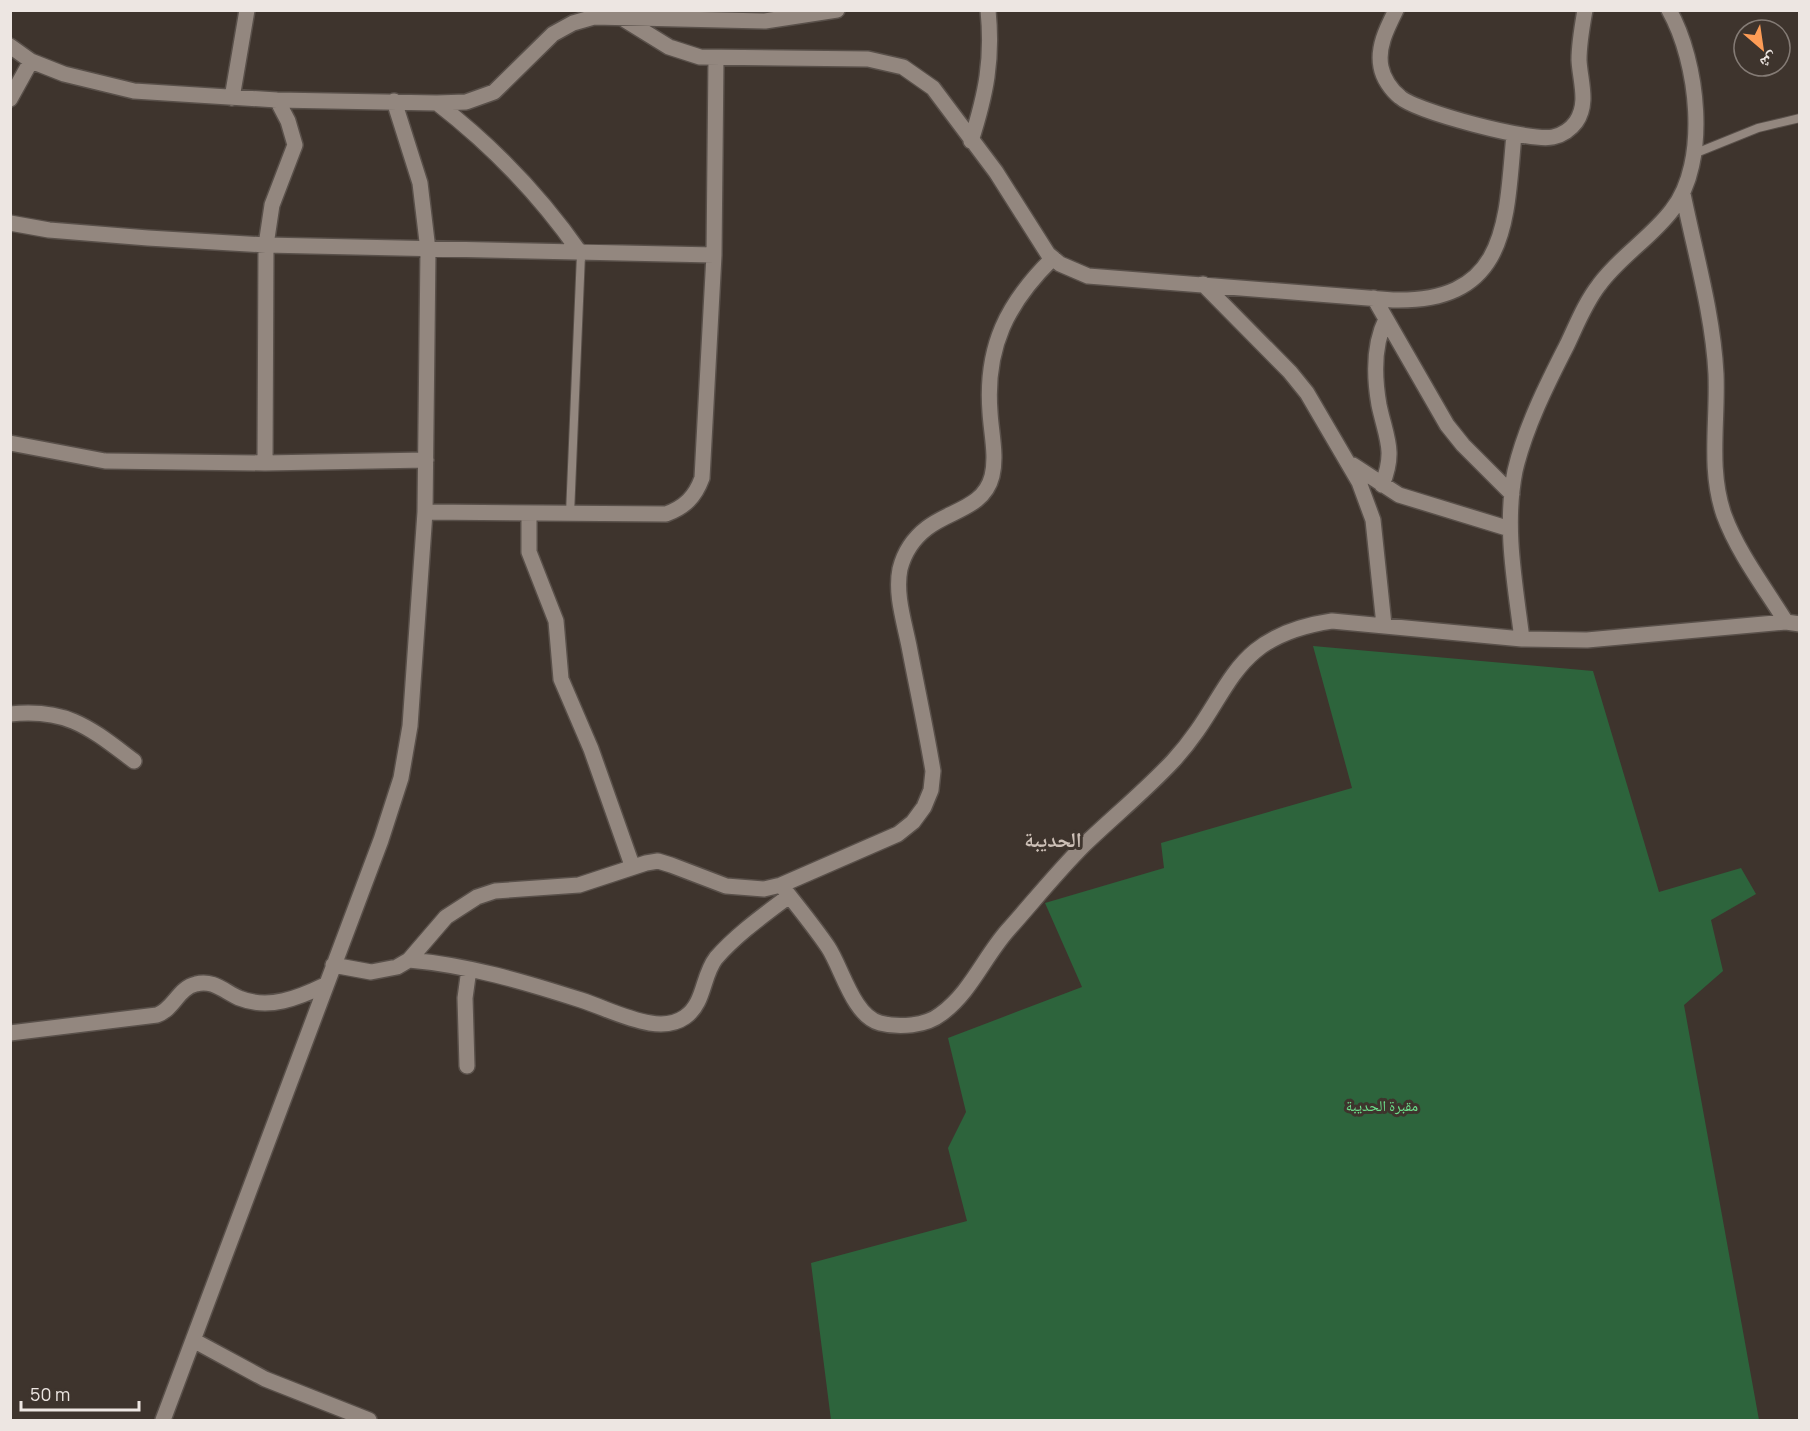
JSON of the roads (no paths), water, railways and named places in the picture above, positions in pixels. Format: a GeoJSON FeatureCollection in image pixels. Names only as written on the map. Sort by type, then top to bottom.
{"type":"FeatureCollection","features":[{"type":"Feature","properties":{"kind":"street"},"geometry":{"type":"LineString","coordinates":[[232,98],[247,10]]}},
{"type":"Feature","properties":{"kind":"street"},"geometry":{"type":"LineString","coordinates":[[10,46],[31,61],[93,83],[135,91],[277,100],[466,102],[494,92],[533,51],[573,23],[594,17],[765,21],[837,10]]}},
{"type":"Feature","properties":{"kind":"street"},"geometry":{"type":"LineString","coordinates":[[970,141],[988,82],[990,42],[988,10]]}},
{"type":"Feature","properties":{"kind":"street"},"geometry":{"type":"LineString","coordinates":[[1396,10],[1380,49],[1381,67],[1388,84],[1400,98],[1435,112],[1514,134],[1552,137],[1574,124],[1581,113],[1584,100],[1579,61],[1580,33],[1585,10]]}},
{"type":"Feature","properties":{"kind":"street"},"geometry":{"type":"LineString","coordinates":[[1522,639],[1510,529],[1515,471],[1525,440],[1550,379],[1587,303],[1609,271],[1658,227],[1683,194],[1696,153],[1696,107],[1684,46],[1669,10]]}},
{"type":"Feature","properties":{"kind":"street"},"geometry":{"type":"LineString","coordinates":[[622,18],[669,47],[692,55],[716,58],[886,61],[919,76],[933,88],[970,141],[996,172],[1038,242],[1053,258],[1073,271],[1088,276],[1419,301],[1444,295],[1467,282],[1485,264],[1499,243],[1507,218],[1514,134]]}},
{"type":"Feature","properties":{"kind":"street"},"geometry":{"type":"LineString","coordinates":[[425,512],[666,514],[689,501],[697,490],[702,478],[714,255],[716,58]]}},
{"type":"Feature","properties":{"kind":"street"},"geometry":{"type":"LineString","coordinates":[[10,99],[31,61]]}},
{"type":"Feature","properties":{"kind":"street"},"geometry":{"type":"LineString","coordinates":[[265,463],[266,246],[272,205],[295,145],[288,121],[277,100]]}},
{"type":"Feature","properties":{"kind":"street"},"geometry":{"type":"LineString","coordinates":[[163,1420],[381,840],[401,778],[410,726],[425,512],[428,250],[420,183],[394,102]]}},
{"type":"Feature","properties":{"kind":"street"},"geometry":{"type":"LineString","coordinates":[[437,103],[471,129],[523,179],[581,254]]}},
{"type":"Feature","properties":{"kind":"street"},"geometry":{"type":"LineString","coordinates":[[1683,194],[1711,336],[1716,374],[1716,483],[1725,516],[1742,552],[1793,623]]}},
{"type":"Feature","properties":{"kind":"street"},"geometry":{"type":"LineString","coordinates":[[10,223],[82,233],[266,246],[714,255]]}},
{"type":"Feature","properties":{"kind":"street"},"geometry":{"type":"LineString","coordinates":[[409,960],[469,969],[583,1001],[621,1016],[651,1023],[674,1023],[694,1009],[715,960],[785,890],[898,834],[913,822],[924,807],[931,790],[933,771],[900,602],[900,568],[906,552],[922,533],[973,504],[987,487],[994,466],[988,391],[990,363],[997,340],[1017,297],[1053,258]]}},
{"type":"Feature","properties":{"kind":"street"},"geometry":{"type":"LineString","coordinates":[[1203,284],[1296,379],[1364,492],[1373,520],[1384,625]]}},
{"type":"Feature","properties":{"kind":"street"},"geometry":{"type":"LineString","coordinates":[[1374,298],[1447,425],[1463,445],[1512,494]]}},
{"type":"Feature","properties":{"kind":"street"},"geometry":{"type":"LineString","coordinates":[[1382,485],[1390,457],[1389,440],[1379,404],[1376,355],[1378,337],[1386,319]]}},
{"type":"Feature","properties":{"kind":"street"},"geometry":{"type":"LineString","coordinates":[[10,443],[105,461],[265,463],[426,460]]}},
{"type":"Feature","properties":{"kind":"street"},"geometry":{"type":"LineString","coordinates":[[1348,462],[1382,485],[1426,505],[1510,529]]}},
{"type":"Feature","properties":{"kind":"street"},"geometry":{"type":"LineString","coordinates":[[529,514],[530,552],[556,621],[561,679],[591,749],[632,865]]}},
{"type":"Feature","properties":{"kind":"street"},"geometry":{"type":"LineString","coordinates":[[785,890],[830,950],[859,1007],[878,1023],[910,1026],[939,1016],[963,996],[994,947],[1082,847],[1174,760],[1200,726],[1234,672],[1253,651],[1277,636],[1304,626],[1332,621],[1522,639],[1587,640],[1793,623]]}},
{"type":"Feature","properties":{"kind":"street"},"geometry":{"type":"LineString","coordinates":[[10,714],[40,712],[67,717],[134,761]]}},
{"type":"Feature","properties":{"kind":"street"},"geometry":{"type":"LineString","coordinates":[[333,965],[371,972],[397,967],[409,960],[446,917],[477,897],[495,891],[573,886],[632,865],[658,861],[735,887],[785,890]]}},
{"type":"Feature","properties":{"kind":"street"},"geometry":{"type":"LineString","coordinates":[[467,1066],[465,998],[469,969]]}},
{"type":"Feature","properties":{"kind":"street"},"geometry":{"type":"LineString","coordinates":[[10,1033],[157,1015],[171,1008],[185,989],[194,984],[208,983],[239,998],[259,1003],[280,1002],[325,985]]}},
{"type":"Feature","properties":{"kind":"street"},"geometry":{"type":"LineString","coordinates":[[193,1340],[272,1383],[369,1420]]}},
{"type":"Feature","properties":{"kind":"lane"},"geometry":{"type":"LineString","coordinates":[[1696,153],[1758,128],[1800,118]]}},
{"type":"Feature","properties":{"kind":"lane"},"geometry":{"type":"LineString","coordinates":[[570,514],[581,254]]}},
{"type":"Feature","properties":{"kind":"district","name":"الحديبة"},"geometry":{"type":"Point","coordinates":[1053,840]}},
{"type":"Feature","properties":{"kind":"park label","name":"مقبرة الحديبة"},"geometry":{"type":"Point","coordinates":[1382,1106]}}]}
